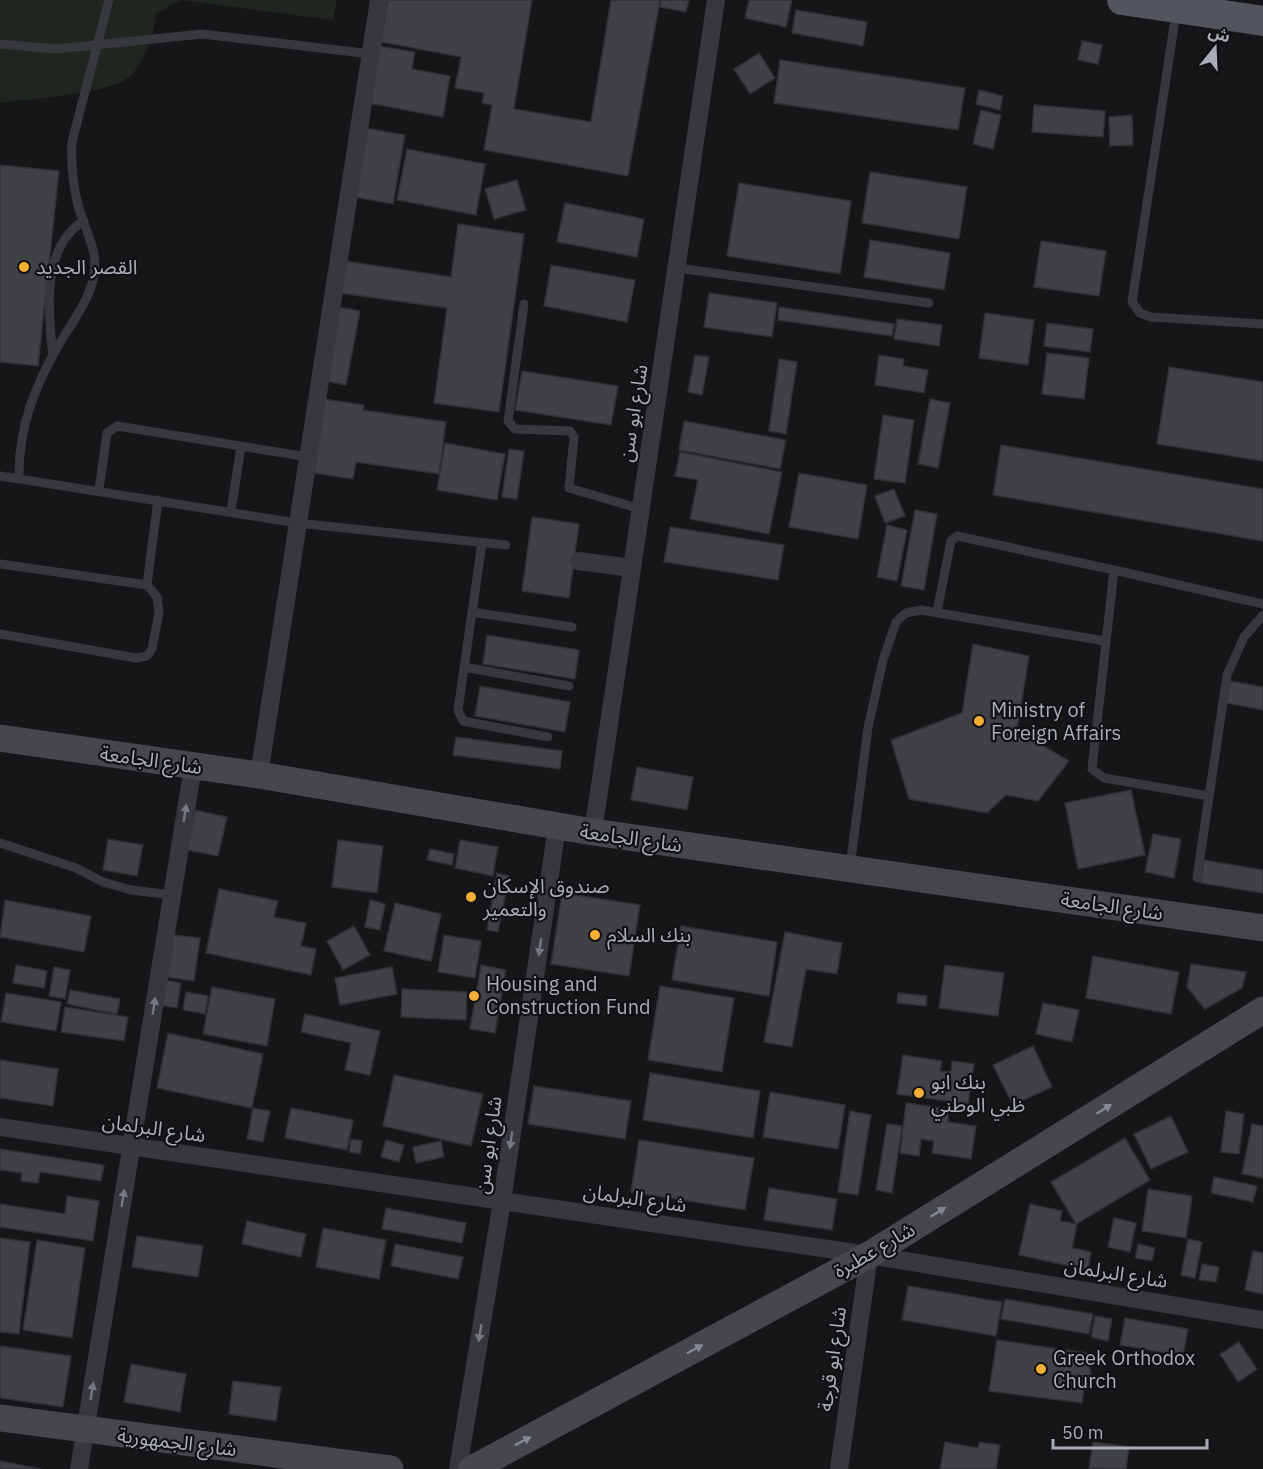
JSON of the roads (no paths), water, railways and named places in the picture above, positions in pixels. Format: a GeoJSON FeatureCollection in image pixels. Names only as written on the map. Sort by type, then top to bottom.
{"type":"FeatureCollection","features":[{"type":"Feature","properties":{"kind":"main road"},"geometry":{"type":"LineString","coordinates":[[1122,0],[1263,21]]}},
{"type":"Feature","properties":{"kind":"main road","name":"شارع الجامعة"},"geometry":{"type":"LineString","coordinates":[[0,738],[259,775],[557,827],[1263,928]]}},
{"type":"Feature","properties":{"kind":"main road","name":"شارع عطبرة"},"geometry":{"type":"LineString","coordinates":[[472,1469],[869,1255],[1263,1010]]}},
{"type":"Feature","properties":{"kind":"main road","name":"شارع الجمهورية"},"geometry":{"type":"LineString","coordinates":[[0,1418],[390,1469]]}},
{"type":"Feature","properties":{"kind":"street"},"geometry":{"type":"LineString","coordinates":[[259,775],[379,0]]}},
{"type":"Feature","properties":{"kind":"street","name":"شارع ابو سن"},"geometry":{"type":"LineString","coordinates":[[593,832],[716,0]]}},
{"type":"Feature","properties":{"kind":"street"},"geometry":{"type":"LineString","coordinates":[[578,561],[632,568]]}},
{"type":"Feature","properties":{"kind":"street"},"geometry":{"type":"LineString","coordinates":[[79,1469],[193,767]]}},
{"type":"Feature","properties":{"kind":"street","name":"شارع ابو سن"},"geometry":{"type":"LineString","coordinates":[[458,1469],[502,1201],[557,827]]}},
{"type":"Feature","properties":{"kind":"street","name":"شارع البرلمان"},"geometry":{"type":"LineString","coordinates":[[0,1127],[869,1255],[1263,1320]]}},
{"type":"Feature","properties":{"kind":"street","name":"شارع ابو قرجة"},"geometry":{"type":"LineString","coordinates":[[839,1469],[869,1255]]}},
{"type":"Feature","properties":{"kind":"lane"},"geometry":{"type":"LineString","coordinates":[[19,478],[19,450],[26,414],[53,356],[82,309],[93,279],[95,254],[78,206],[71,159],[72,142],[109,0]]}},
{"type":"Feature","properties":{"kind":"lane"},"geometry":{"type":"LineString","coordinates":[[1177,8],[1132,302],[1140,313],[1151,316],[1263,324]]}},
{"type":"Feature","properties":{"kind":"lane"},"geometry":{"type":"LineString","coordinates":[[0,45],[56,49],[202,34],[371,54]]}},
{"type":"Feature","properties":{"kind":"lane"},"geometry":{"type":"LineString","coordinates":[[53,356],[49,297],[58,252],[70,229],[84,221]]}},
{"type":"Feature","properties":{"kind":"lane"},"geometry":{"type":"LineString","coordinates":[[678,268],[929,303]]}},
{"type":"Feature","properties":{"kind":"lane"},"geometry":{"type":"LineString","coordinates":[[524,304],[508,421],[515,429],[570,431],[574,437],[569,488],[641,509]]}},
{"type":"Feature","properties":{"kind":"lane"},"geometry":{"type":"LineString","coordinates":[[99,490],[107,433],[117,426],[308,457]]}},
{"type":"Feature","properties":{"kind":"lane"},"geometry":{"type":"LineString","coordinates":[[231,512],[241,447]]}},
{"type":"Feature","properties":{"kind":"lane"},"geometry":{"type":"LineString","coordinates":[[0,476],[297,523],[506,545]]}},
{"type":"Feature","properties":{"kind":"lane"},"geometry":{"type":"LineString","coordinates":[[147,585],[158,500]]}},
{"type":"Feature","properties":{"kind":"lane"},"geometry":{"type":"LineString","coordinates":[[937,612],[951,541],[957,536],[1263,604]]}},
{"type":"Feature","properties":{"kind":"lane"},"geometry":{"type":"LineString","coordinates":[[482,543],[458,710],[463,721],[548,737]]}},
{"type":"Feature","properties":{"kind":"lane"},"geometry":{"type":"LineString","coordinates":[[0,564],[147,585],[157,597],[159,613],[152,649],[147,656],[136,658],[0,634]]}},
{"type":"Feature","properties":{"kind":"lane"},"geometry":{"type":"LineString","coordinates":[[1114,570],[1092,769],[1104,778],[1209,796]]}},
{"type":"Feature","properties":{"kind":"lane"},"geometry":{"type":"LineString","coordinates":[[850,869],[868,728],[883,660],[896,622],[906,614],[921,610],[1105,641]]}},
{"type":"Feature","properties":{"kind":"lane"},"geometry":{"type":"LineString","coordinates":[[472,612],[572,627]]}},
{"type":"Feature","properties":{"kind":"lane"},"geometry":{"type":"LineString","coordinates":[[1197,879],[1227,675],[1244,637],[1263,615]]}},
{"type":"Feature","properties":{"kind":"lane"},"geometry":{"type":"LineString","coordinates":[[464,667],[568,686]]}},
{"type":"Feature","properties":{"kind":"lane"},"geometry":{"type":"LineString","coordinates":[[0,843],[76,868],[112,885],[131,890],[172,895]]}},
{"type":"Feature","properties":{"kind":"place","name":"القصر الجديد"},"geometry":{"type":"Point","coordinates":[24,267]}},
{"type":"Feature","properties":{"kind":"place","name":"Ministry of Foreign Affairs"},"geometry":{"type":"Point","coordinates":[979,721]}},
{"type":"Feature","properties":{"kind":"place","name":"صندوق الإسكان والتعمير"},"geometry":{"type":"Point","coordinates":[471,897]}},
{"type":"Feature","properties":{"kind":"place","name":"بنك السلام"},"geometry":{"type":"Point","coordinates":[595,935]}},
{"type":"Feature","properties":{"kind":"place","name":"Housing and Construction Fund"},"geometry":{"type":"Point","coordinates":[474,996]}},
{"type":"Feature","properties":{"kind":"place","name":"بنك ابو ظبي الوطني"},"geometry":{"type":"Point","coordinates":[919,1093]}},
{"type":"Feature","properties":{"kind":"place","name":"Greek Orthodox Church"},"geometry":{"type":"Point","coordinates":[1041,1369]}}]}
